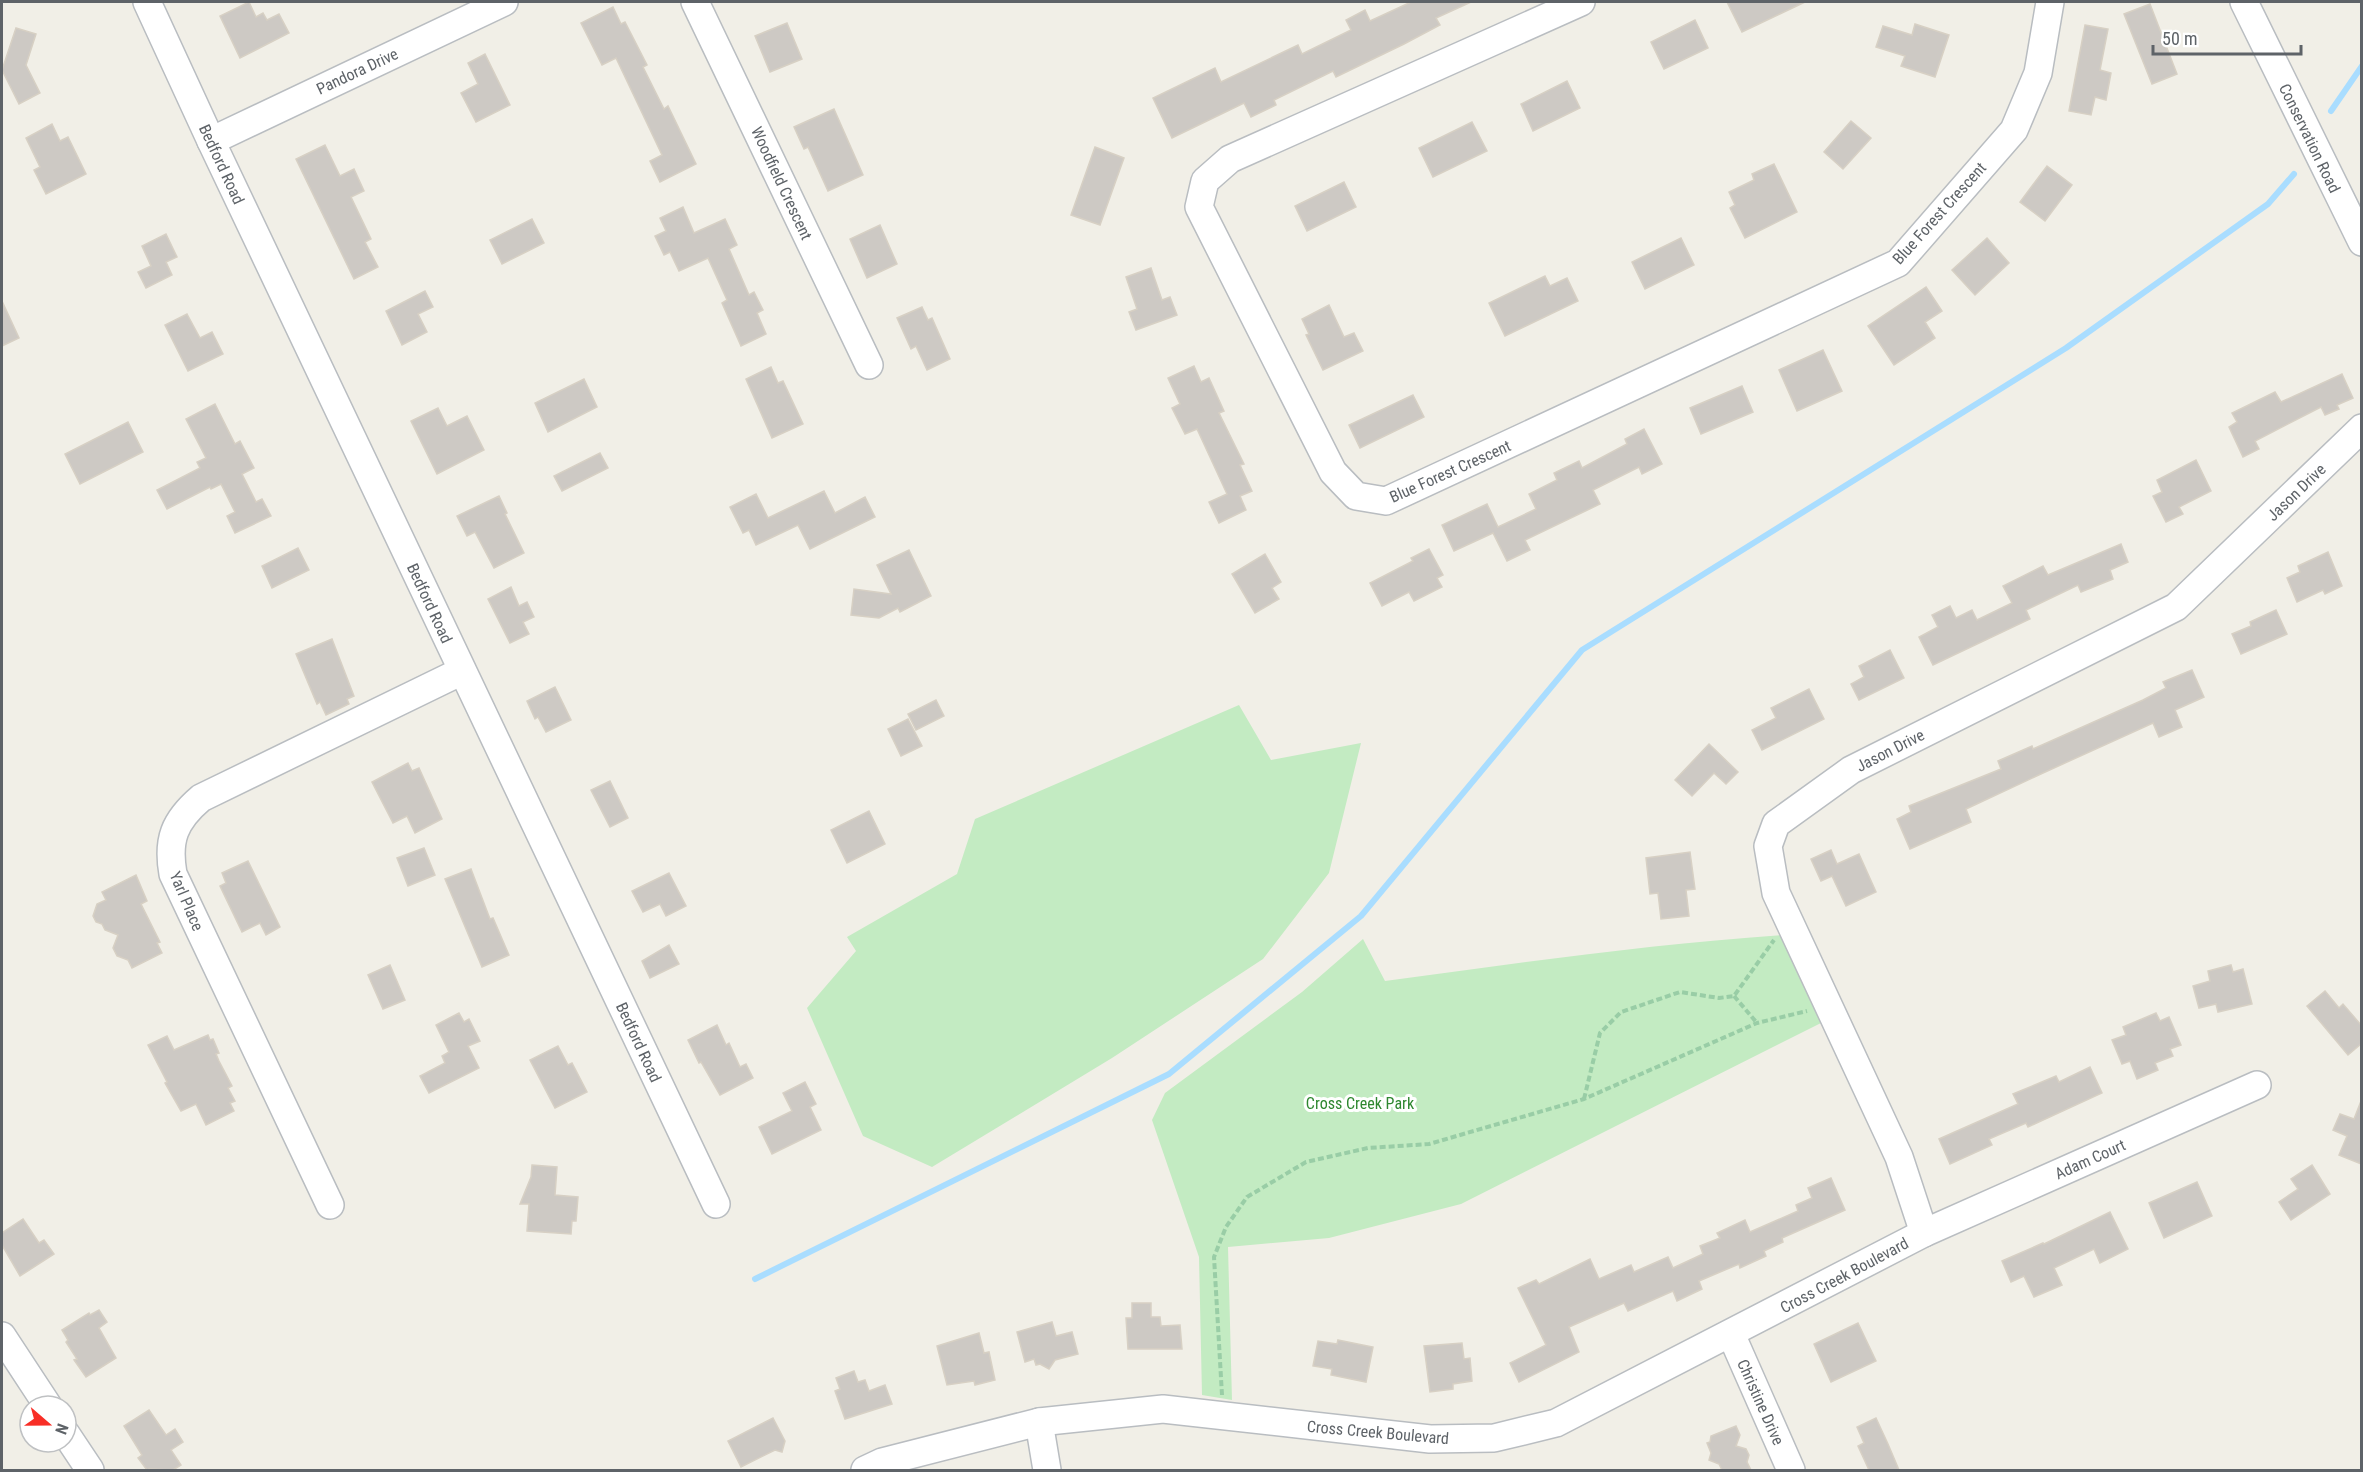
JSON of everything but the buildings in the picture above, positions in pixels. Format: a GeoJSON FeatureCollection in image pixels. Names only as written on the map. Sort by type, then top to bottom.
{"type":"FeatureCollection","features":[{"type":"Feature","properties":{"kind":"street","name":"Bedford Road"},"geometry":{"type":"LineString","coordinates":[[147,2],[210,141],[716,1204]]}},
{"type":"Feature","properties":{"kind":"street","name":"Pandora Drive"},"geometry":{"type":"LineString","coordinates":[[210,141],[504,2]]}},
{"type":"Feature","properties":{"kind":"street","name":"Woodfield Crescent"},"geometry":{"type":"LineString","coordinates":[[695,2],[868,365]]}},
{"type":"Feature","properties":{"kind":"street","name":"Blue Forest Crescent"},"geometry":{"type":"LineString","coordinates":[[1581,2],[1230,159],[1206,181],[1199,207],[1333,472],[1356,496],[1386,501],[1898,263],[2014,130],[2038,73],[2050,2]]}},
{"type":"Feature","properties":{"kind":"street","name":"Conservation Road"},"geometry":{"type":"LineString","coordinates":[[2244,2],[2361,242]]}},
{"type":"Feature","properties":{"kind":"street","name":"Jason Drive"},"geometry":{"type":"LineString","coordinates":[[1924,1233],[1899,1157],[1776,893],[1768,846],[1776,824],[1851,770],[2176,607],[2361,428]]}},
{"type":"Feature","properties":{"kind":"street","name":"Yarl Place"},"geometry":{"type":"LineString","coordinates":[[330,1205],[173,874],[170,857],[171,840],[177,824],[201,798],[462,671]]}},
{"type":"Feature","properties":{"kind":"street","name":"Adam Court"},"geometry":{"type":"LineString","coordinates":[[1924,1233],[2257,1084]]}},
{"type":"Feature","properties":{"kind":"street","name":"Cross Creek Boulevard"},"geometry":{"type":"LineString","coordinates":[[865,1470],[882,1462],[1039,1422],[1163,1409],[1430,1439],[1494,1438],[1556,1423],[1924,1233]]}},
{"type":"Feature","properties":{"kind":"street","name":"Christine Drive"},"geometry":{"type":"LineString","coordinates":[[1731,1334],[1791,1470]]}},
{"type":"Feature","properties":{"kind":"street"},"geometry":{"type":"LineString","coordinates":[[2,1336],[40,1394]]}},
{"type":"Feature","properties":{"kind":"street"},"geometry":{"type":"LineString","coordinates":[[1039,1422],[1047,1470]]}},
{"type":"Feature","properties":{"kind":"street"},"geometry":{"type":"LineString","coordinates":[[78,1452],[90,1470]]}},
{"type":"Feature","properties":{"kind":"path"},"geometry":{"type":"LineString","coordinates":[[1584,1099],[1600,1033],[1621,1012],[1680,992],[1719,998],[1734,996],[1788,920]]}},
{"type":"Feature","properties":{"kind":"path"},"geometry":{"type":"LineString","coordinates":[[1734,996],[1757,1023]]}},
{"type":"Feature","properties":{"kind":"path"},"geometry":{"type":"LineString","coordinates":[[1224,1416],[1214,1257],[1226,1227],[1247,1197],[1306,1162],[1368,1148],[1429,1144],[1584,1099],[1757,1023],[1828,1006]]}},
{"type":"Feature","properties":{"kind":"green space"},"geometry":{"type":"Polygon","coordinates":[[[1239,705],[1271,760],[1361,743],[1329,873],[1263,959],[1112,1058],[932,1167],[863,1136],[807,1008],[856,951],[847,937],[957,874],[975,819],[1239,705]]]}},
{"type":"Feature","properties":{"kind":"green space","name":"Cross Creek Park"},"geometry":{"type":"Polygon","coordinates":[[[1782,935],[1823,1022],[1461,1204],[1329,1238],[1228,1247],[1232,1400],[1202,1395],[1199,1257],[1152,1120],[1165,1093],[1302,992],[1363,939],[1385,981],[1633,949],[1782,935]]]}},
{"type":"Feature","properties":{"kind":"waterway"},"geometry":{"type":"LineString","coordinates":[[2331,111],[2362,66]]}},
{"type":"Feature","properties":{"kind":"waterway"},"geometry":{"type":"LineString","coordinates":[[755,1279],[1169,1074],[1361,916],[1582,650],[2066,348],[2268,204],[2294,174]]}}]}
